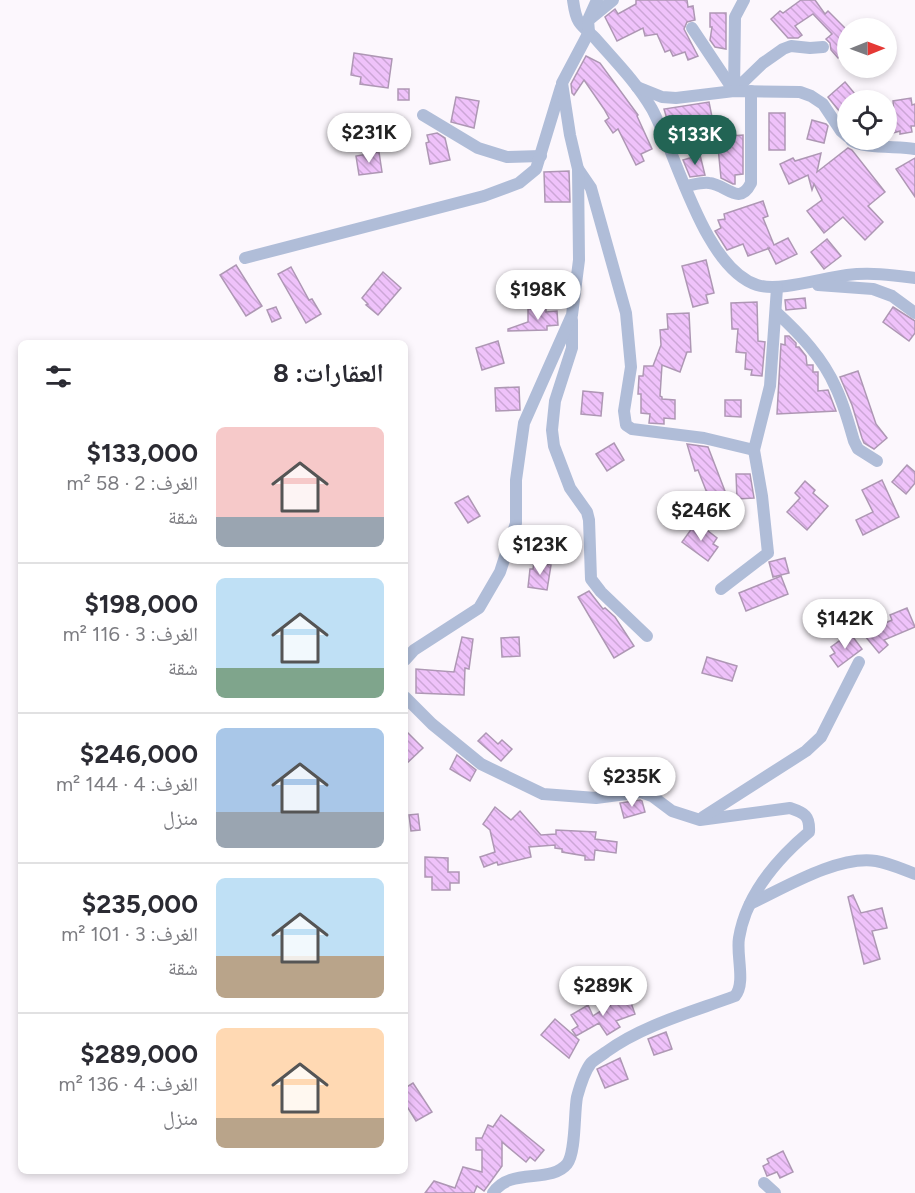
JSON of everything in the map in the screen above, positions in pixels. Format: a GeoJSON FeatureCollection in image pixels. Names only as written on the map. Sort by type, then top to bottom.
{"type":"FeatureCollection","features":[{"type":"Feature","properties":{"kind":"street"},"geometry":{"type":"LineString","coordinates":[[573,0],[578,21],[588,26],[652,109],[703,225],[720,256],[745,280],[777,288],[849,275],[885,274],[915,278]]}},
{"type":"Feature","properties":{"kind":"street"},"geometry":{"type":"LineString","coordinates":[[245,258],[484,196],[519,183],[536,169],[562,83],[588,26],[600,3],[613,0]]}},
{"type":"Feature","properties":{"kind":"street"},"geometry":{"type":"LineString","coordinates":[[735,91],[735,17],[744,0]]}},
{"type":"Feature","properties":{"kind":"street"},"geometry":{"type":"LineString","coordinates":[[692,28],[735,91]]}},
{"type":"Feature","properties":{"kind":"street"},"geometry":{"type":"LineString","coordinates":[[735,91],[764,63],[783,49],[791,46],[810,48],[823,46]]}},
{"type":"Feature","properties":{"kind":"street"},"geometry":{"type":"LineString","coordinates":[[562,83],[578,169],[579,260],[572,315],[572,348],[555,401],[552,430],[554,446],[570,488],[587,512],[591,579],[601,592],[647,636]]}},
{"type":"Feature","properties":{"kind":"street"},"geometry":{"type":"LineString","coordinates":[[637,87],[662,97],[676,98],[735,91],[800,92],[823,104],[837,125]]}},
{"type":"Feature","properties":{"kind":"street"},"geometry":{"type":"LineString","coordinates":[[685,186],[711,183],[735,194],[748,189],[751,183],[751,91]]}},
{"type":"Feature","properties":{"kind":"street"},"geometry":{"type":"LineString","coordinates":[[423,115],[478,148],[507,157],[541,156]]}},
{"type":"Feature","properties":{"kind":"street"},"geometry":{"type":"LineString","coordinates":[[897,146],[915,149]]}},
{"type":"Feature","properties":{"kind":"street"},"geometry":{"type":"LineString","coordinates":[[578,169],[591,188],[626,313],[631,367],[624,411],[626,425],[632,429],[704,438],[754,450]]}},
{"type":"Feature","properties":{"kind":"street"},"geometry":{"type":"LineString","coordinates":[[801,282],[873,289],[892,296],[915,313]]}},
{"type":"Feature","properties":{"kind":"street"},"geometry":{"type":"LineString","coordinates":[[721,589],[768,553],[754,450],[770,386],[777,288]]}},
{"type":"Feature","properties":{"kind":"street"},"geometry":{"type":"LineString","coordinates":[[776,312],[803,337],[818,357],[836,387],[858,449],[877,461]]}},
{"type":"Feature","properties":{"kind":"street"},"geometry":{"type":"LineString","coordinates":[[408,657],[414,650],[479,608],[500,572],[516,523],[516,480],[524,423],[572,315]]}},
{"type":"Feature","properties":{"kind":"street"},"geometry":{"type":"LineString","coordinates":[[700,819],[806,751],[821,737],[859,662]]}},
{"type":"Feature","properties":{"kind":"street"},"geometry":{"type":"LineString","coordinates":[[408,700],[432,724],[482,764],[543,794],[596,798],[641,792],[652,796],[672,811],[700,819],[790,808],[803,813],[810,822],[809,832],[788,850],[763,881],[750,904],[739,937],[740,985],[735,996],[620,1042],[591,1064],[582,1079],[577,1098],[571,1158],[565,1166],[549,1173],[506,1181],[497,1187],[494,1193]]}},
{"type":"Feature","properties":{"kind":"street"},"geometry":{"type":"LineString","coordinates":[[750,904],[826,869],[854,861],[874,860],[915,874]]}},
{"type":"Feature","properties":{"kind":"street"},"geometry":{"type":"LineString","coordinates":[[764,1183],[775,1193]]}},
{"type":"Feature","properties":{"kind":"building"},"geometry":{"type":"Polygon","coordinates":[[[636,0],[687,0],[688,7],[693,6],[695,20],[687,22],[684,29],[698,56],[688,60],[685,52],[673,56],[670,50],[665,52],[657,34],[645,36],[643,28],[617,41],[605,17],[615,9],[618,14],[636,4],[636,0]]]}},
{"type":"Feature","properties":{"kind":"building"},"geometry":{"type":"Polygon","coordinates":[[[801,0],[815,0],[825,14],[828,11],[837,20],[837,57],[826,39],[832,34],[813,14],[795,26],[802,35],[798,38],[788,38],[771,19],[780,11],[783,13],[801,0]]]}},
{"type":"Feature","properties":{"kind":"building"},"geometry":{"type":"Polygon","coordinates":[[[710,13],[726,13],[726,49],[715,47],[710,40],[712,27],[710,27],[710,13]]]}},
{"type":"Feature","properties":{"kind":"building"},"geometry":{"type":"Polygon","coordinates":[[[354,53],[392,59],[388,88],[360,84],[361,77],[351,75],[354,53]]]}},
{"type":"Feature","properties":{"kind":"building"},"geometry":{"type":"Polygon","coordinates":[[[586,56],[600,63],[638,115],[652,149],[641,154],[644,161],[636,165],[618,129],[613,133],[605,121],[609,118],[584,80],[574,95],[572,93],[571,84],[586,56]]]}},
{"type":"Feature","properties":{"kind":"building"},"geometry":{"type":"Polygon","coordinates":[[[845,82],[852,90],[837,90],[837,108],[828,97],[845,82]]]}},
{"type":"Feature","properties":{"kind":"building"},"geometry":{"type":"Polygon","coordinates":[[[398,89],[409,89],[409,100],[398,100],[398,89]]]}},
{"type":"Feature","properties":{"kind":"building"},"geometry":{"type":"Polygon","coordinates":[[[456,97],[479,101],[474,128],[451,122],[456,97]]]}},
{"type":"Feature","properties":{"kind":"building"},"geometry":{"type":"Polygon","coordinates":[[[911,98],[912,105],[915,104],[915,126],[911,126],[912,132],[900,134],[900,131],[897,132],[897,100],[911,98]]]}},
{"type":"Feature","properties":{"kind":"building"},"geometry":{"type":"Polygon","coordinates":[[[709,102],[713,122],[670,129],[664,109],[709,102]]]}},
{"type":"Feature","properties":{"kind":"building"},"geometry":{"type":"Polygon","coordinates":[[[769,113],[785,113],[785,150],[769,150],[769,113]]]}},
{"type":"Feature","properties":{"kind":"building"},"geometry":{"type":"Polygon","coordinates":[[[812,120],[828,126],[824,143],[807,139],[812,120]]]}},
{"type":"Feature","properties":{"kind":"building"},"geometry":{"type":"Polygon","coordinates":[[[437,133],[445,138],[450,160],[430,164],[426,143],[429,142],[427,135],[437,133]]]}},
{"type":"Feature","properties":{"kind":"building"},"geometry":{"type":"Polygon","coordinates":[[[743,135],[743,174],[735,175],[735,184],[733,184],[721,178],[717,137],[743,135]]]}},
{"type":"Feature","properties":{"kind":"building"},"geometry":{"type":"Polygon","coordinates":[[[845,150],[852,150],[885,192],[868,206],[883,222],[865,240],[843,217],[824,233],[807,211],[822,200],[814,184],[812,190],[808,175],[789,184],[780,164],[793,158],[795,161],[821,153],[817,172],[845,150]]]}},
{"type":"Feature","properties":{"kind":"building"},"geometry":{"type":"Polygon","coordinates":[[[379,152],[382,172],[359,175],[356,156],[379,152]]]}},
{"type":"Feature","properties":{"kind":"building"},"geometry":{"type":"Polygon","coordinates":[[[700,155],[705,175],[690,177],[683,160],[700,155]]]}},
{"type":"Feature","properties":{"kind":"building"},"geometry":{"type":"Polygon","coordinates":[[[915,158],[915,197],[896,169],[915,158]]]}},
{"type":"Feature","properties":{"kind":"building"},"geometry":{"type":"Polygon","coordinates":[[[569,171],[570,202],[545,202],[544,172],[569,171]]]}},
{"type":"Feature","properties":{"kind":"building"},"geometry":{"type":"Polygon","coordinates":[[[763,201],[768,216],[763,218],[774,245],[788,238],[797,254],[776,264],[768,249],[748,256],[743,244],[727,250],[715,231],[721,228],[718,220],[725,219],[724,214],[763,201]]]}},
{"type":"Feature","properties":{"kind":"building"},"geometry":{"type":"Polygon","coordinates":[[[827,239],[841,256],[824,269],[811,252],[827,239]]]}},
{"type":"Feature","properties":{"kind":"building"},"geometry":{"type":"Polygon","coordinates":[[[706,260],[714,293],[706,295],[708,303],[693,307],[682,266],[706,260]]]}},
{"type":"Feature","properties":{"kind":"building"},"geometry":{"type":"Polygon","coordinates":[[[236,265],[262,306],[246,316],[220,275],[236,265]]]}},
{"type":"Feature","properties":{"kind":"building"},"geometry":{"type":"Polygon","coordinates":[[[291,267],[309,300],[312,299],[321,314],[306,323],[278,274],[291,267]]]}},
{"type":"Feature","properties":{"kind":"building"},"geometry":{"type":"Polygon","coordinates":[[[383,272],[401,288],[378,315],[366,305],[368,304],[362,298],[383,272]]]}},
{"type":"Feature","properties":{"kind":"building"},"geometry":{"type":"Polygon","coordinates":[[[805,298],[806,308],[786,310],[785,300],[805,298]]]}},
{"type":"Feature","properties":{"kind":"building"},"geometry":{"type":"Polygon","coordinates":[[[757,302],[758,341],[765,342],[762,376],[751,375],[752,370],[745,369],[746,353],[736,352],[738,329],[732,329],[731,303],[757,302]]]}},
{"type":"Feature","properties":{"kind":"building"},"geometry":{"type":"Polygon","coordinates":[[[276,307],[281,318],[272,322],[267,310],[276,307]]]}},
{"type":"Feature","properties":{"kind":"building"},"geometry":{"type":"Polygon","coordinates":[[[893,307],[915,321],[915,333],[909,341],[883,322],[893,307]]]}},
{"type":"Feature","properties":{"kind":"building"},"geometry":{"type":"Polygon","coordinates":[[[546,308],[546,312],[557,311],[558,325],[547,326],[547,330],[508,331],[508,329],[528,322],[528,309],[546,308]]]}},
{"type":"Feature","properties":{"kind":"building"},"geometry":{"type":"Polygon","coordinates":[[[689,313],[691,352],[687,352],[680,372],[662,365],[660,396],[662,399],[675,400],[675,419],[664,418],[664,424],[649,423],[650,414],[641,413],[641,394],[638,394],[639,376],[643,376],[644,366],[653,366],[661,345],[660,330],[668,329],[667,314],[689,313]]]}},
{"type":"Feature","properties":{"kind":"building"},"geometry":{"type":"Polygon","coordinates":[[[785,336],[789,336],[796,343],[796,347],[799,347],[806,356],[807,365],[813,365],[813,372],[818,372],[818,391],[828,390],[836,411],[777,414],[781,344],[785,345],[785,336]]]}},
{"type":"Feature","properties":{"kind":"building"},"geometry":{"type":"Polygon","coordinates":[[[498,341],[504,363],[482,370],[476,348],[498,341]]]}},
{"type":"Feature","properties":{"kind":"building"},"geometry":{"type":"Polygon","coordinates":[[[858,371],[876,424],[887,438],[874,449],[864,443],[840,377],[858,371]]]}},
{"type":"Feature","properties":{"kind":"building"},"geometry":{"type":"Polygon","coordinates":[[[519,387],[520,410],[496,411],[495,388],[519,387]]]}},
{"type":"Feature","properties":{"kind":"building"},"geometry":{"type":"Polygon","coordinates":[[[583,391],[603,393],[601,416],[581,414],[583,391]]]}},
{"type":"Feature","properties":{"kind":"building"},"geometry":{"type":"Polygon","coordinates":[[[725,400],[741,400],[741,417],[725,416],[725,400]]]}},
{"type":"Feature","properties":{"kind":"building"},"geometry":{"type":"Polygon","coordinates":[[[614,443],[624,460],[607,471],[596,454],[614,443]]]}},
{"type":"Feature","properties":{"kind":"building"},"geometry":{"type":"Polygon","coordinates":[[[687,444],[708,447],[728,499],[701,505],[698,496],[707,493],[698,470],[695,471],[687,444]]]}},
{"type":"Feature","properties":{"kind":"building"},"geometry":{"type":"Polygon","coordinates":[[[907,465],[915,472],[915,483],[906,494],[892,482],[907,465]]]}},
{"type":"Feature","properties":{"kind":"building"},"geometry":{"type":"Polygon","coordinates":[[[736,474],[750,474],[754,498],[737,499],[736,474]]]}},
{"type":"Feature","properties":{"kind":"building"},"geometry":{"type":"Polygon","coordinates":[[[882,480],[899,517],[863,535],[856,520],[873,512],[862,490],[882,480]]]}},
{"type":"Feature","properties":{"kind":"building"},"geometry":{"type":"Polygon","coordinates":[[[805,481],[815,490],[813,493],[828,506],[807,530],[787,512],[800,498],[795,493],[805,481]]]}},
{"type":"Feature","properties":{"kind":"building"},"geometry":{"type":"Polygon","coordinates":[[[468,496],[480,516],[468,523],[455,503],[468,496]]]}},
{"type":"Feature","properties":{"kind":"building"},"geometry":{"type":"Polygon","coordinates":[[[695,524],[699,524],[717,538],[713,544],[718,547],[708,561],[682,542],[695,524]]]}},
{"type":"Feature","properties":{"kind":"building"},"geometry":{"type":"Polygon","coordinates":[[[785,558],[789,573],[773,577],[769,562],[785,558]]]}},
{"type":"Feature","properties":{"kind":"building"},"geometry":{"type":"Polygon","coordinates":[[[534,562],[551,565],[547,590],[528,587],[530,569],[533,569],[534,562]]]}},
{"type":"Feature","properties":{"kind":"building"},"geometry":{"type":"Polygon","coordinates":[[[781,576],[788,594],[746,611],[739,593],[781,576]]]}},
{"type":"Feature","properties":{"kind":"building"},"geometry":{"type":"Polygon","coordinates":[[[589,591],[603,609],[605,608],[615,617],[634,646],[614,658],[578,597],[589,591]]]}},
{"type":"Feature","properties":{"kind":"building"},"geometry":{"type":"Polygon","coordinates":[[[907,608],[915,627],[884,640],[888,645],[879,653],[865,636],[876,627],[892,620],[890,615],[907,608]]]}},
{"type":"Feature","properties":{"kind":"building"},"geometry":{"type":"Polygon","coordinates":[[[850,633],[862,649],[838,667],[830,656],[835,653],[831,647],[850,633]]]}},
{"type":"Feature","properties":{"kind":"building"},"geometry":{"type":"Polygon","coordinates":[[[462,637],[473,639],[469,669],[465,668],[464,695],[416,693],[416,669],[454,672],[462,637]]]}},
{"type":"Feature","properties":{"kind":"building"},"geometry":{"type":"Polygon","coordinates":[[[519,637],[520,656],[502,657],[501,638],[519,637]]]}},
{"type":"Feature","properties":{"kind":"building"},"geometry":{"type":"Polygon","coordinates":[[[707,657],[737,666],[732,681],[702,673],[707,657]]]}},
{"type":"Feature","properties":{"kind":"building"},"geometry":{"type":"Polygon","coordinates":[[[408,733],[423,748],[408,762],[408,733]]]}},
{"type":"Feature","properties":{"kind":"building"},"geometry":{"type":"Polygon","coordinates":[[[486,733],[498,744],[502,740],[512,749],[501,761],[478,741],[486,733]]]}},
{"type":"Feature","properties":{"kind":"building"},"geometry":{"type":"Polygon","coordinates":[[[457,755],[476,770],[470,781],[450,769],[457,755]]]}},
{"type":"Feature","properties":{"kind":"building"},"geometry":{"type":"Polygon","coordinates":[[[640,800],[645,812],[624,818],[620,803],[640,800]]]}},
{"type":"Feature","properties":{"kind":"building"},"geometry":{"type":"Polygon","coordinates":[[[495,807],[511,820],[520,811],[541,835],[556,834],[556,830],[596,832],[595,839],[617,842],[616,853],[595,850],[594,860],[585,860],[585,856],[562,852],[562,849],[555,848],[555,845],[529,847],[531,857],[498,865],[497,862],[484,867],[480,857],[495,852],[490,830],[483,824],[495,807]]]}},
{"type":"Feature","properties":{"kind":"building"},"geometry":{"type":"Polygon","coordinates":[[[418,814],[420,830],[411,831],[409,815],[418,814]]]}},
{"type":"Feature","properties":{"kind":"building"},"geometry":{"type":"Polygon","coordinates":[[[425,857],[448,858],[448,872],[459,872],[459,883],[450,883],[450,890],[432,890],[432,877],[425,877],[425,857]]]}},
{"type":"Feature","properties":{"kind":"building"},"geometry":{"type":"Polygon","coordinates":[[[853,895],[861,913],[882,908],[887,928],[872,931],[880,959],[864,964],[848,897],[853,895]]]}},
{"type":"Feature","properties":{"kind":"building"},"geometry":{"type":"Polygon","coordinates":[[[629,997],[635,1014],[616,1021],[620,1027],[607,1035],[599,1023],[576,1036],[572,1030],[578,1026],[571,1015],[588,1005],[593,1016],[615,1002],[629,997]]]}},
{"type":"Feature","properties":{"kind":"building"},"geometry":{"type":"Polygon","coordinates":[[[555,1019],[579,1040],[569,1058],[541,1035],[555,1019]]]}},
{"type":"Feature","properties":{"kind":"building"},"geometry":{"type":"Polygon","coordinates":[[[666,1032],[672,1049],[654,1055],[648,1039],[666,1032]]]}},
{"type":"Feature","properties":{"kind":"building"},"geometry":{"type":"Polygon","coordinates":[[[620,1058],[628,1079],[605,1088],[597,1069],[620,1058]]]}},
{"type":"Feature","properties":{"kind":"building"},"geometry":{"type":"Polygon","coordinates":[[[413,1083],[432,1112],[416,1121],[408,1108],[408,1086],[413,1083]]]}},
{"type":"Feature","properties":{"kind":"building"},"geometry":{"type":"Polygon","coordinates":[[[501,1115],[544,1150],[535,1161],[530,1157],[526,1162],[502,1142],[502,1166],[484,1191],[477,1186],[474,1193],[425,1193],[434,1181],[455,1188],[463,1167],[482,1172],[482,1150],[476,1150],[476,1138],[482,1138],[488,1125],[493,1127],[501,1115]]]}},
{"type":"Feature","properties":{"kind":"building"},"geometry":{"type":"Polygon","coordinates":[[[783,1151],[793,1172],[780,1178],[777,1172],[767,1176],[763,1166],[769,1163],[767,1159],[783,1151]]]}}]}
